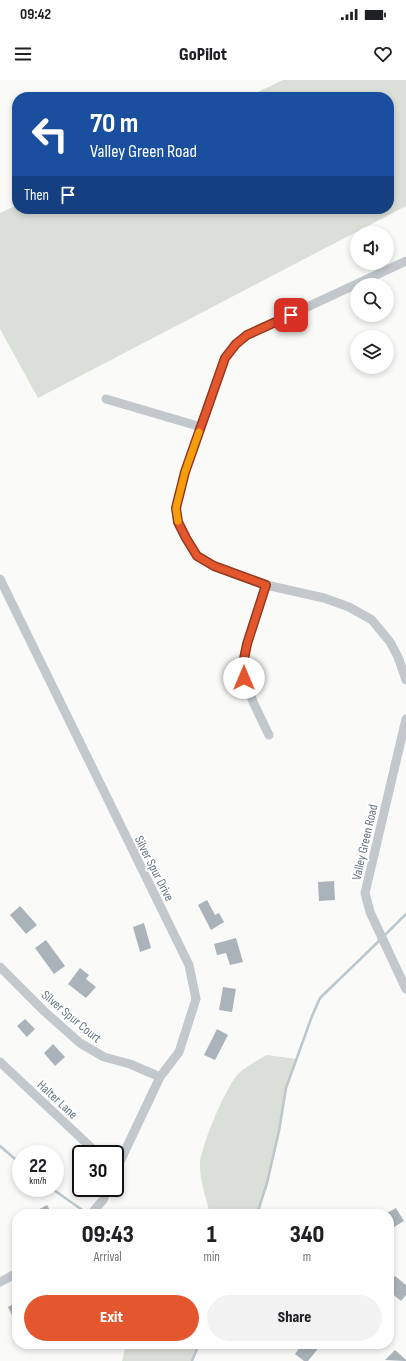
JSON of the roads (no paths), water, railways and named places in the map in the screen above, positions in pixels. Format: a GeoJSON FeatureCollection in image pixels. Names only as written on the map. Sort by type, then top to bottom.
{"type":"FeatureCollection","features":[{"type":"Feature","properties":{"kind":"street"},"geometry":{"type":"LineString","coordinates":[[406,262],[247,335],[236,344],[225,358],[185,472],[176,508],[178,522],[197,556],[214,566],[266,585],[324,598],[349,607],[372,620],[390,642],[398,657],[406,680]]}},
{"type":"Feature","properties":{"kind":"street"},"geometry":{"type":"LineString","coordinates":[[106,399],[201,427]]}},
{"type":"Feature","properties":{"kind":"street","name":"Silver Spur Drive"},"geometry":{"type":"LineString","coordinates":[[0,579],[189,965],[196,1000],[178,1052],[160,1077],[124,1151]]}},
{"type":"Feature","properties":{"kind":"street"},"geometry":{"type":"LineString","coordinates":[[266,585],[247,644],[242,669],[253,702],[269,735]]}},
{"type":"Feature","properties":{"kind":"street","name":"Valley Green Road"},"geometry":{"type":"LineString","coordinates":[[406,719],[365,893],[370,912],[406,989]]}},
{"type":"Feature","properties":{"kind":"street","name":"Silver Spur Court"},"geometry":{"type":"LineString","coordinates":[[0,968],[44,1011],[80,1043],[104,1057],[130,1064],[160,1077]]}},
{"type":"Feature","properties":{"kind":"street","name":"Halter Lane"},"geometry":{"type":"LineString","coordinates":[[0,1062],[88,1145]]}},
{"type":"Feature","properties":{"kind":"street"},"geometry":{"type":"LineString","coordinates":[[96,1209],[105,1197]]}},
{"type":"Feature","properties":{"kind":"street"},"geometry":{"type":"LineString","coordinates":[[0,1282],[12,1275]]}},
{"type":"Feature","properties":{"kind":"waterway"},"geometry":{"type":"LineString","coordinates":[[384,936],[406,914]]}},
{"type":"Feature","properties":{"kind":"waterway"},"geometry":{"type":"LineString","coordinates":[[259,1209],[267,1183],[279,1131],[286,1088],[320,998],[380,940]]}},
{"type":"Feature","properties":{"kind":"waterway"},"geometry":{"type":"LineString","coordinates":[[0,1146],[12,1156]]}},
{"type":"Feature","properties":{"kind":"waterway"},"geometry":{"type":"LineString","coordinates":[[64,1197],[81,1209]]}},
{"type":"Feature","properties":{"kind":"waterway"},"geometry":{"type":"LineString","coordinates":[[192,1361],[197,1349]]}}]}
